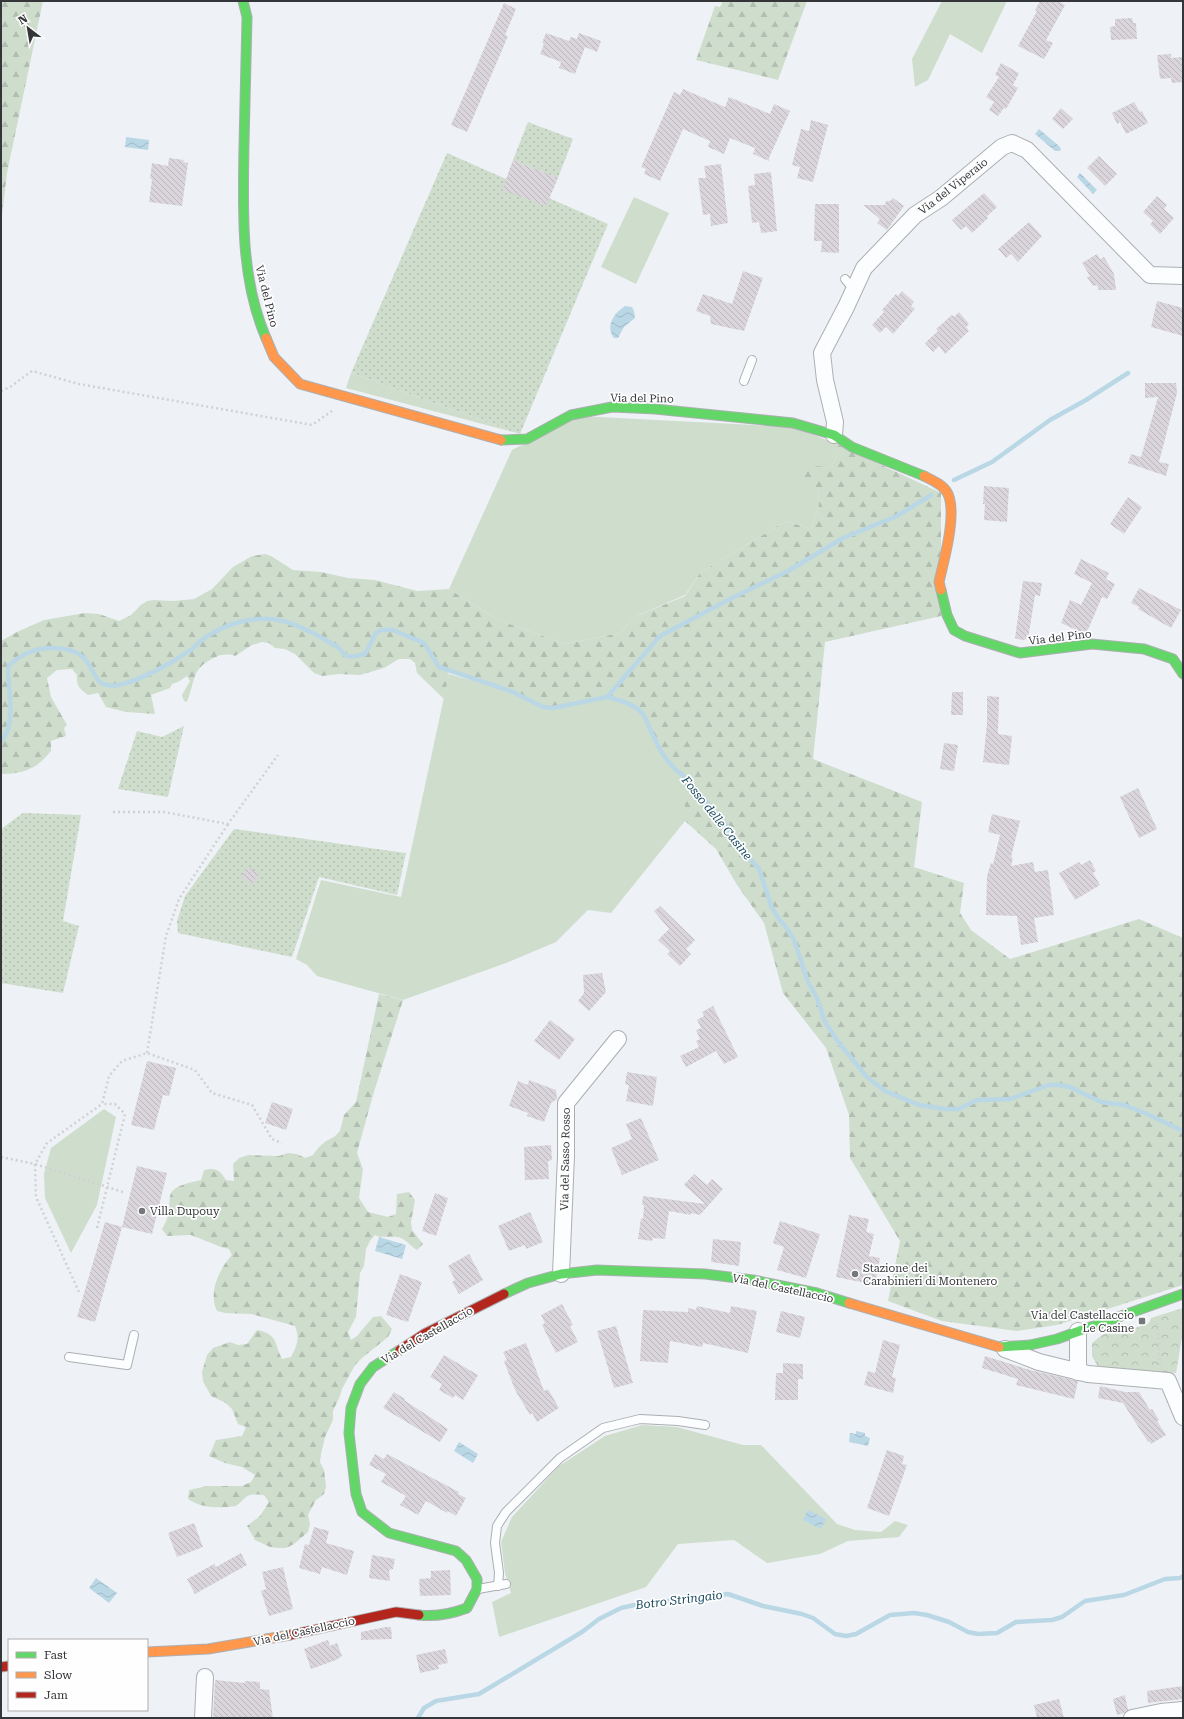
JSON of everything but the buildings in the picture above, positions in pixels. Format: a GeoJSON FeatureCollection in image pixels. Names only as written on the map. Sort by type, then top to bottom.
{"type":"FeatureCollection","features":[{"type":"Feature","properties":{"kind":"street","name":"Via del Pino"},"geometry":{"type":"LineString","coordinates":[[243,1],[247,17],[243,196],[245,256],[259,322],[274,358],[300,384],[338,396],[506,440],[527,439],[571,415],[612,407],[670,410],[793,423],[834,435],[852,447],[915,471],[938,483],[948,493],[950,507],[950,529],[939,582],[947,615],[954,630],[965,636],[1020,653],[1092,644],[1144,649],[1172,659],[1183,674]]}},
{"type":"Feature","properties":{"kind":"street","name":"Via del Viperaio"},"geometry":{"type":"LineString","coordinates":[[834,435],[835,422],[825,380],[822,352],[850,285],[864,268],[915,215],[941,198],[1002,147],[1012,143],[1027,150],[1150,275],[1183,276]]}},
{"type":"Feature","properties":{"kind":"street","name":"Via del Sasso Rosso"},"geometry":{"type":"LineString","coordinates":[[561,1274],[566,1156],[566,1103],[618,1039]]}},
{"type":"Feature","properties":{"kind":"street","name":"Via del Castellaccio"},"geometry":{"type":"LineString","coordinates":[[148,1652],[208,1649],[274,1638],[396,1612],[429,1616],[451,1614],[467,1608],[477,1589],[477,1579],[466,1560],[456,1551],[389,1533],[362,1512],[356,1494],[352,1465],[349,1432],[351,1408],[360,1384],[373,1367],[398,1350],[424,1334],[481,1304],[528,1283],[561,1274],[597,1270],[650,1271],[704,1274],[753,1280],[817,1293],[998,1347],[1039,1362],[1078,1372],[1161,1380]]}},
{"type":"Feature","properties":{"kind":"street"},"geometry":{"type":"LineString","coordinates":[[998,1347],[1030,1345],[1078,1331],[1183,1294]]}},
{"type":"Feature","properties":{"kind":"street"},"geometry":{"type":"LineString","coordinates":[[1078,1331],[1078,1372]]}},
{"type":"Feature","properties":{"kind":"street"},"geometry":{"type":"LineString","coordinates":[[1030,1345],[1039,1362]]}},
{"type":"Feature","properties":{"kind":"street"},"geometry":{"type":"LineString","coordinates":[[1161,1380],[1168,1380],[1183,1416]]}},
{"type":"Feature","properties":{"kind":"street"},"geometry":{"type":"LineString","coordinates":[[203,1718],[205,1677]]}},
{"type":"Feature","properties":{"kind":"street"},"geometry":{"type":"LineString","coordinates":[[1132,1718],[1161,1712],[1183,1710]]}},
{"type":"Feature","properties":{"kind":"lane"},"geometry":{"type":"LineString","coordinates":[[744,381],[752,360]]}},
{"type":"Feature","properties":{"kind":"lane"},"geometry":{"type":"LineString","coordinates":[[69,1357],[128,1366],[134,1335]]}},
{"type":"Feature","properties":{"kind":"lane"},"geometry":{"type":"LineString","coordinates":[[498,1586],[495,1543],[497,1526],[506,1512],[560,1458],[603,1428],[640,1419],[678,1421],[705,1425]]}},
{"type":"Feature","properties":{"kind":"lane"},"geometry":{"type":"LineString","coordinates":[[477,1589],[506,1584]]}},
{"type":"Feature","properties":{"kind":"path"},"geometry":{"type":"LineString","coordinates":[[1,391],[10,387],[32,371],[79,384],[312,425],[332,411],[338,396]]}},
{"type":"Feature","properties":{"kind":"path"},"geometry":{"type":"LineString","coordinates":[[147,1052],[166,936],[180,898],[228,824],[278,755]]}},
{"type":"Feature","properties":{"kind":"path"},"geometry":{"type":"LineString","coordinates":[[113,812],[164,812],[228,824]]}},
{"type":"Feature","properties":{"kind":"path"},"geometry":{"type":"LineString","coordinates":[[102,1104],[109,1076],[122,1061],[147,1052],[195,1070],[212,1093],[252,1105],[272,1139],[282,1143]]}},
{"type":"Feature","properties":{"kind":"path"},"geometry":{"type":"LineString","coordinates":[[79,1292],[36,1198],[35,1164],[47,1143],[102,1104],[115,1104],[125,1114],[97,1228]]}},
{"type":"Feature","properties":{"kind":"path"},"geometry":{"type":"LineString","coordinates":[[1,1157],[35,1164],[123,1192]]}},
{"type":"Feature","properties":{"kind":"path"},"geometry":{"type":"LineString","coordinates":[[1155,1304],[1161,1380]]}},
{"type":"Feature","properties":{"kind":"green space"},"geometry":{"type":"Polygon","coordinates":[[[1,1],[43,1],[7,173],[1,224],[1,1]]]}},
{"type":"Feature","properties":{"kind":"green space"},"geometry":{"type":"Polygon","coordinates":[[[723,1],[807,1],[778,80],[696,60],[715,6],[720,7],[723,1]]]}},
{"type":"Feature","properties":{"kind":"green space"},"geometry":{"type":"Polygon","coordinates":[[[942,1],[1007,1],[982,53],[950,34],[928,80],[915,87],[912,59],[942,1]]]}},
{"type":"Feature","properties":{"kind":"green space"},"geometry":{"type":"Polygon","coordinates":[[[528,122],[573,139],[558,178],[513,160],[528,122]]]}},
{"type":"Feature","properties":{"kind":"green space"},"geometry":{"type":"Polygon","coordinates":[[[447,153],[608,224],[520,434],[351,373],[447,153]]]}},
{"type":"Feature","properties":{"kind":"green space"},"geometry":{"type":"Polygon","coordinates":[[[634,197],[669,213],[636,284],[601,267],[634,197]]]}},
{"type":"Feature","properties":{"kind":"green space"},"geometry":{"type":"Polygon","coordinates":[[[351,373],[520,434],[346,388],[351,373]]]}},
{"type":"Feature","properties":{"kind":"green space"},"geometry":{"type":"Polygon","coordinates":[[[579,416],[793,427],[837,444],[837,455],[832,467],[812,467],[818,489],[819,505],[811,529],[786,521],[700,573],[685,595],[634,617],[620,633],[565,644],[498,620],[449,589],[512,450],[579,416]]]}},
{"type":"Feature","properties":{"kind":"green space"},"geometry":{"type":"Polygon","coordinates":[[[837,444],[941,493],[941,616],[825,642],[813,759],[922,802],[914,867],[964,883],[960,913],[971,930],[1010,959],[1139,919],[1183,938],[1183,1285],[1057,1325],[1017,1331],[942,1321],[888,1301],[900,1241],[850,1158],[849,1115],[826,1048],[783,993],[764,923],[737,885],[716,849],[685,821],[685,777],[674,768],[665,757],[657,744],[643,714],[636,708],[626,703],[607,697],[553,708],[543,707],[513,692],[441,667],[449,674],[444,699],[417,673],[415,663],[410,659],[399,659],[384,668],[360,675],[339,674],[322,676],[314,673],[295,654],[285,649],[275,648],[269,643],[262,642],[252,645],[235,656],[220,655],[202,665],[198,670],[187,702],[184,701],[182,695],[190,681],[187,676],[172,684],[170,688],[151,695],[155,714],[126,712],[106,707],[98,693],[88,695],[81,689],[77,682],[77,675],[72,669],[57,670],[47,678],[51,697],[67,725],[64,728],[66,736],[51,741],[51,751],[35,766],[16,773],[1,774],[1,641],[44,620],[85,613],[99,614],[119,621],[131,615],[147,601],[194,599],[212,589],[233,567],[252,556],[265,554],[271,556],[293,570],[321,572],[348,578],[375,580],[417,591],[449,589],[498,620],[565,644],[620,633],[634,617],[685,596],[700,573],[786,521],[811,529],[819,505],[818,489],[803,486],[797,470],[812,466],[832,467],[837,455],[837,444]]]}},
{"type":"Feature","properties":{"kind":"green space"},"geometry":{"type":"Polygon","coordinates":[[[449,674],[513,692],[543,707],[553,708],[607,697],[636,708],[644,716],[665,757],[679,773],[685,777],[685,821],[611,913],[588,910],[556,942],[506,963],[403,1000],[317,976],[307,965],[296,959],[321,880],[401,897],[449,674]]]}},
{"type":"Feature","properties":{"kind":"green space"},"geometry":{"type":"Polygon","coordinates":[[[184,726],[168,797],[118,789],[137,731],[162,737],[184,726]]]}},
{"type":"Feature","properties":{"kind":"green space"},"geometry":{"type":"Polygon","coordinates":[[[23,813],[81,815],[63,921],[79,926],[63,993],[1,983],[1,829],[23,813]]]}},
{"type":"Feature","properties":{"kind":"green space"},"geometry":{"type":"Polygon","coordinates":[[[234,829],[406,853],[397,895],[319,877],[292,957],[178,933],[177,921],[185,896],[234,829]]]}},
{"type":"Feature","properties":{"kind":"green space"},"geometry":{"type":"Polygon","coordinates":[[[379,994],[403,1000],[373,1095],[357,1153],[363,1169],[359,1198],[368,1212],[388,1217],[396,1214],[397,1194],[409,1192],[415,1200],[411,1222],[412,1230],[423,1244],[417,1250],[398,1237],[380,1237],[375,1235],[370,1241],[366,1249],[364,1266],[360,1273],[356,1317],[348,1332],[351,1340],[357,1336],[373,1317],[381,1316],[392,1329],[388,1337],[355,1365],[342,1389],[333,1411],[333,1420],[325,1437],[321,1454],[320,1462],[324,1470],[326,1486],[324,1494],[316,1500],[308,1515],[310,1524],[308,1532],[294,1544],[286,1548],[270,1547],[255,1540],[247,1526],[260,1516],[269,1502],[264,1495],[253,1494],[247,1496],[236,1506],[223,1507],[199,1505],[188,1499],[189,1490],[207,1486],[242,1486],[251,1482],[255,1475],[242,1467],[225,1463],[209,1456],[216,1440],[242,1436],[246,1427],[238,1424],[232,1409],[226,1403],[211,1396],[203,1381],[202,1372],[207,1355],[213,1348],[230,1342],[238,1345],[247,1344],[257,1330],[269,1334],[272,1337],[282,1359],[291,1357],[297,1342],[295,1326],[251,1314],[225,1313],[217,1311],[214,1289],[219,1274],[232,1255],[229,1249],[191,1235],[167,1236],[162,1229],[167,1219],[172,1192],[176,1188],[201,1180],[204,1170],[215,1169],[222,1174],[226,1180],[234,1181],[233,1164],[239,1158],[248,1155],[279,1156],[288,1153],[297,1154],[305,1158],[313,1155],[318,1148],[340,1131],[344,1115],[356,1102],[379,994]]]}},
{"type":"Feature","properties":{"kind":"green space"},"geometry":{"type":"Polygon","coordinates":[[[104,1109],[116,1117],[97,1205],[71,1253],[45,1198],[44,1174],[51,1148],[104,1109]]]}},
{"type":"Feature","properties":{"kind":"green space"},"geometry":{"type":"Polygon","coordinates":[[[1183,1308],[1183,1331],[1176,1373],[1110,1370],[1098,1367],[1092,1356],[1092,1343],[1102,1335],[1130,1324],[1135,1328],[1149,1323],[1151,1318],[1183,1308]]]}},
{"type":"Feature","properties":{"kind":"green space"},"geometry":{"type":"Polygon","coordinates":[[[642,1425],[677,1427],[743,1445],[761,1445],[837,1524],[855,1530],[881,1532],[895,1521],[908,1525],[899,1537],[848,1541],[820,1554],[767,1563],[734,1540],[678,1544],[646,1587],[499,1637],[492,1602],[511,1593],[505,1573],[501,1542],[512,1517],[559,1466],[605,1436],[642,1425]]]}},
{"type":"Feature","properties":{"kind":"water"},"geometry":{"type":"Polygon","coordinates":[[[1039,129],[1059,146],[1061,149],[1060,151],[1055,151],[1035,134],[1039,129]]]}},
{"type":"Feature","properties":{"kind":"water"},"geometry":{"type":"Polygon","coordinates":[[[126,137],[149,140],[148,150],[125,147],[126,137]]]}},
{"type":"Feature","properties":{"kind":"water"},"geometry":{"type":"Polygon","coordinates":[[[1080,173],[1097,190],[1093,194],[1077,177],[1080,173]]]}},
{"type":"Feature","properties":{"kind":"water"},"geometry":{"type":"Polygon","coordinates":[[[625,306],[632,307],[635,318],[624,327],[618,338],[614,338],[610,329],[612,320],[617,312],[625,306]]]}},
{"type":"Feature","properties":{"kind":"water"},"geometry":{"type":"Polygon","coordinates":[[[379,1237],[406,1245],[402,1259],[375,1251],[379,1237]]]}},
{"type":"Feature","properties":{"kind":"water"},"geometry":{"type":"Polygon","coordinates":[[[856,1431],[865,1433],[865,1436],[870,1438],[868,1446],[849,1442],[850,1433],[856,1434],[856,1431]]]}},
{"type":"Feature","properties":{"kind":"water"},"geometry":{"type":"Polygon","coordinates":[[[459,1442],[478,1454],[473,1463],[454,1451],[459,1442]]]}},
{"type":"Feature","properties":{"kind":"water"},"geometry":{"type":"Polygon","coordinates":[[[808,1510],[826,1519],[821,1529],[803,1520],[808,1510]]]}},
{"type":"Feature","properties":{"kind":"water"},"geometry":{"type":"Polygon","coordinates":[[[96,1578],[117,1593],[109,1603],[89,1588],[96,1578]]]}},
{"type":"Feature","properties":{"kind":"waterway"},"geometry":{"type":"LineString","coordinates":[[954,480],[992,462],[1050,420],[1086,400],[1128,373]]}},
{"type":"Feature","properties":{"kind":"waterway"},"geometry":{"type":"LineString","coordinates":[[607,697],[660,636],[732,598],[788,571],[843,538],[897,516],[931,495]]}},
{"type":"Feature","properties":{"kind":"waterway","name":"Fosso delle Casine"},"geometry":{"type":"LineString","coordinates":[[1,741],[6,735],[10,718],[9,665],[27,653],[50,648],[73,651],[84,658],[100,682],[111,686],[119,685],[147,675],[166,665],[192,649],[206,637],[221,629],[237,623],[255,619],[280,620],[305,629],[336,646],[349,657],[365,654],[376,633],[381,630],[393,630],[424,643],[439,667],[513,692],[543,707],[553,708],[607,697],[622,701],[636,708],[643,714],[657,744],[665,757],[674,768],[685,777],[726,825],[739,846],[759,869],[772,908],[794,940],[808,982],[817,998],[825,1022],[839,1043],[867,1077],[885,1091],[919,1105],[946,1109],[959,1109],[977,1100],[1010,1099],[1049,1085],[1059,1085],[1070,1087],[1101,1102],[1124,1105],[1183,1131]]}},
{"type":"Feature","properties":{"kind":"waterway","name":"Botro Stringaio"},"geometry":{"type":"LineString","coordinates":[[418,1718],[424,1708],[436,1701],[479,1694],[582,1632],[599,1619],[621,1608],[639,1604],[657,1601],[679,1601],[728,1594],[763,1606],[802,1614],[813,1618],[835,1634],[846,1636],[856,1634],[890,1615],[914,1613],[927,1615],[949,1622],[968,1632],[978,1634],[997,1633],[1016,1622],[1052,1620],[1062,1617],[1085,1601],[1124,1595],[1165,1579],[1180,1578],[1183,1576]]}},
{"type":"Feature","properties":{"kind":"traffic: fast"},"geometry":{"type":"LineString","coordinates":[[243,1],[247,17],[243,194],[245,243],[251,292],[266,338]]}},
{"type":"Feature","properties":{"kind":"traffic: fast"},"geometry":{"type":"LineString","coordinates":[[501,440],[527,439],[571,415],[612,407],[655,409],[793,423],[834,435],[852,447],[924,476]]}},
{"type":"Feature","properties":{"kind":"traffic: fast"},"geometry":{"type":"LineString","coordinates":[[941,590],[947,615],[954,630],[965,636],[1020,653],[1092,644],[1144,649],[1173,659],[1183,674]]}},
{"type":"Feature","properties":{"kind":"traffic: fast"},"geometry":{"type":"LineString","coordinates":[[504,1294],[528,1283],[561,1274],[597,1270],[705,1274],[753,1280],[817,1293],[849,1303]]}},
{"type":"Feature","properties":{"kind":"traffic: fast"},"geometry":{"type":"LineString","coordinates":[[999,1347],[1030,1345],[1057,1339],[1183,1294]]}},
{"type":"Feature","properties":{"kind":"traffic: fast"},"geometry":{"type":"LineString","coordinates":[[400,1350],[373,1367],[360,1384],[351,1408],[349,1433],[356,1494],[362,1512],[389,1533],[456,1551],[466,1560],[477,1579],[477,1589],[467,1608],[455,1612],[431,1616],[419,1615]]}},
{"type":"Feature","properties":{"kind":"traffic: slow"},"geometry":{"type":"LineString","coordinates":[[266,338],[274,357],[300,384],[501,440]]}},
{"type":"Feature","properties":{"kind":"traffic: slow"},"geometry":{"type":"LineString","coordinates":[[924,476],[938,483],[944,488],[948,494],[950,503],[951,514],[949,538],[939,582],[941,590]]}},
{"type":"Feature","properties":{"kind":"traffic: slow"},"geometry":{"type":"LineString","coordinates":[[849,1303],[999,1347]]}},
{"type":"Feature","properties":{"kind":"traffic: slow"},"geometry":{"type":"LineString","coordinates":[[148,1652],[208,1649],[290,1635]]}},
{"type":"Feature","properties":{"kind":"traffic: jam"},"geometry":{"type":"LineString","coordinates":[[400,1350],[424,1334],[504,1294]]}},
{"type":"Feature","properties":{"kind":"traffic: jam"},"geometry":{"type":"LineString","coordinates":[[290,1635],[396,1612],[419,1615]]}},
{"type":"Feature","properties":{"kind":"traffic: jam"},"geometry":{"type":"LineString","coordinates":[[1,1667],[8,1666]]}},
{"type":"Feature","properties":{"kind":"place","name":"Villa Dupouy"},"geometry":{"type":"Point","coordinates":[142,1211]}},
{"type":"Feature","properties":{"kind":"place","name":"Stazione dei Carabinieri di Montenero"},"geometry":{"type":"Point","coordinates":[855,1274]}},
{"type":"Feature","properties":{"kind":"place","name":"Via del Castellaccio Le Casine"},"geometry":{"type":"Point","coordinates":[1142,1321]}}]}
